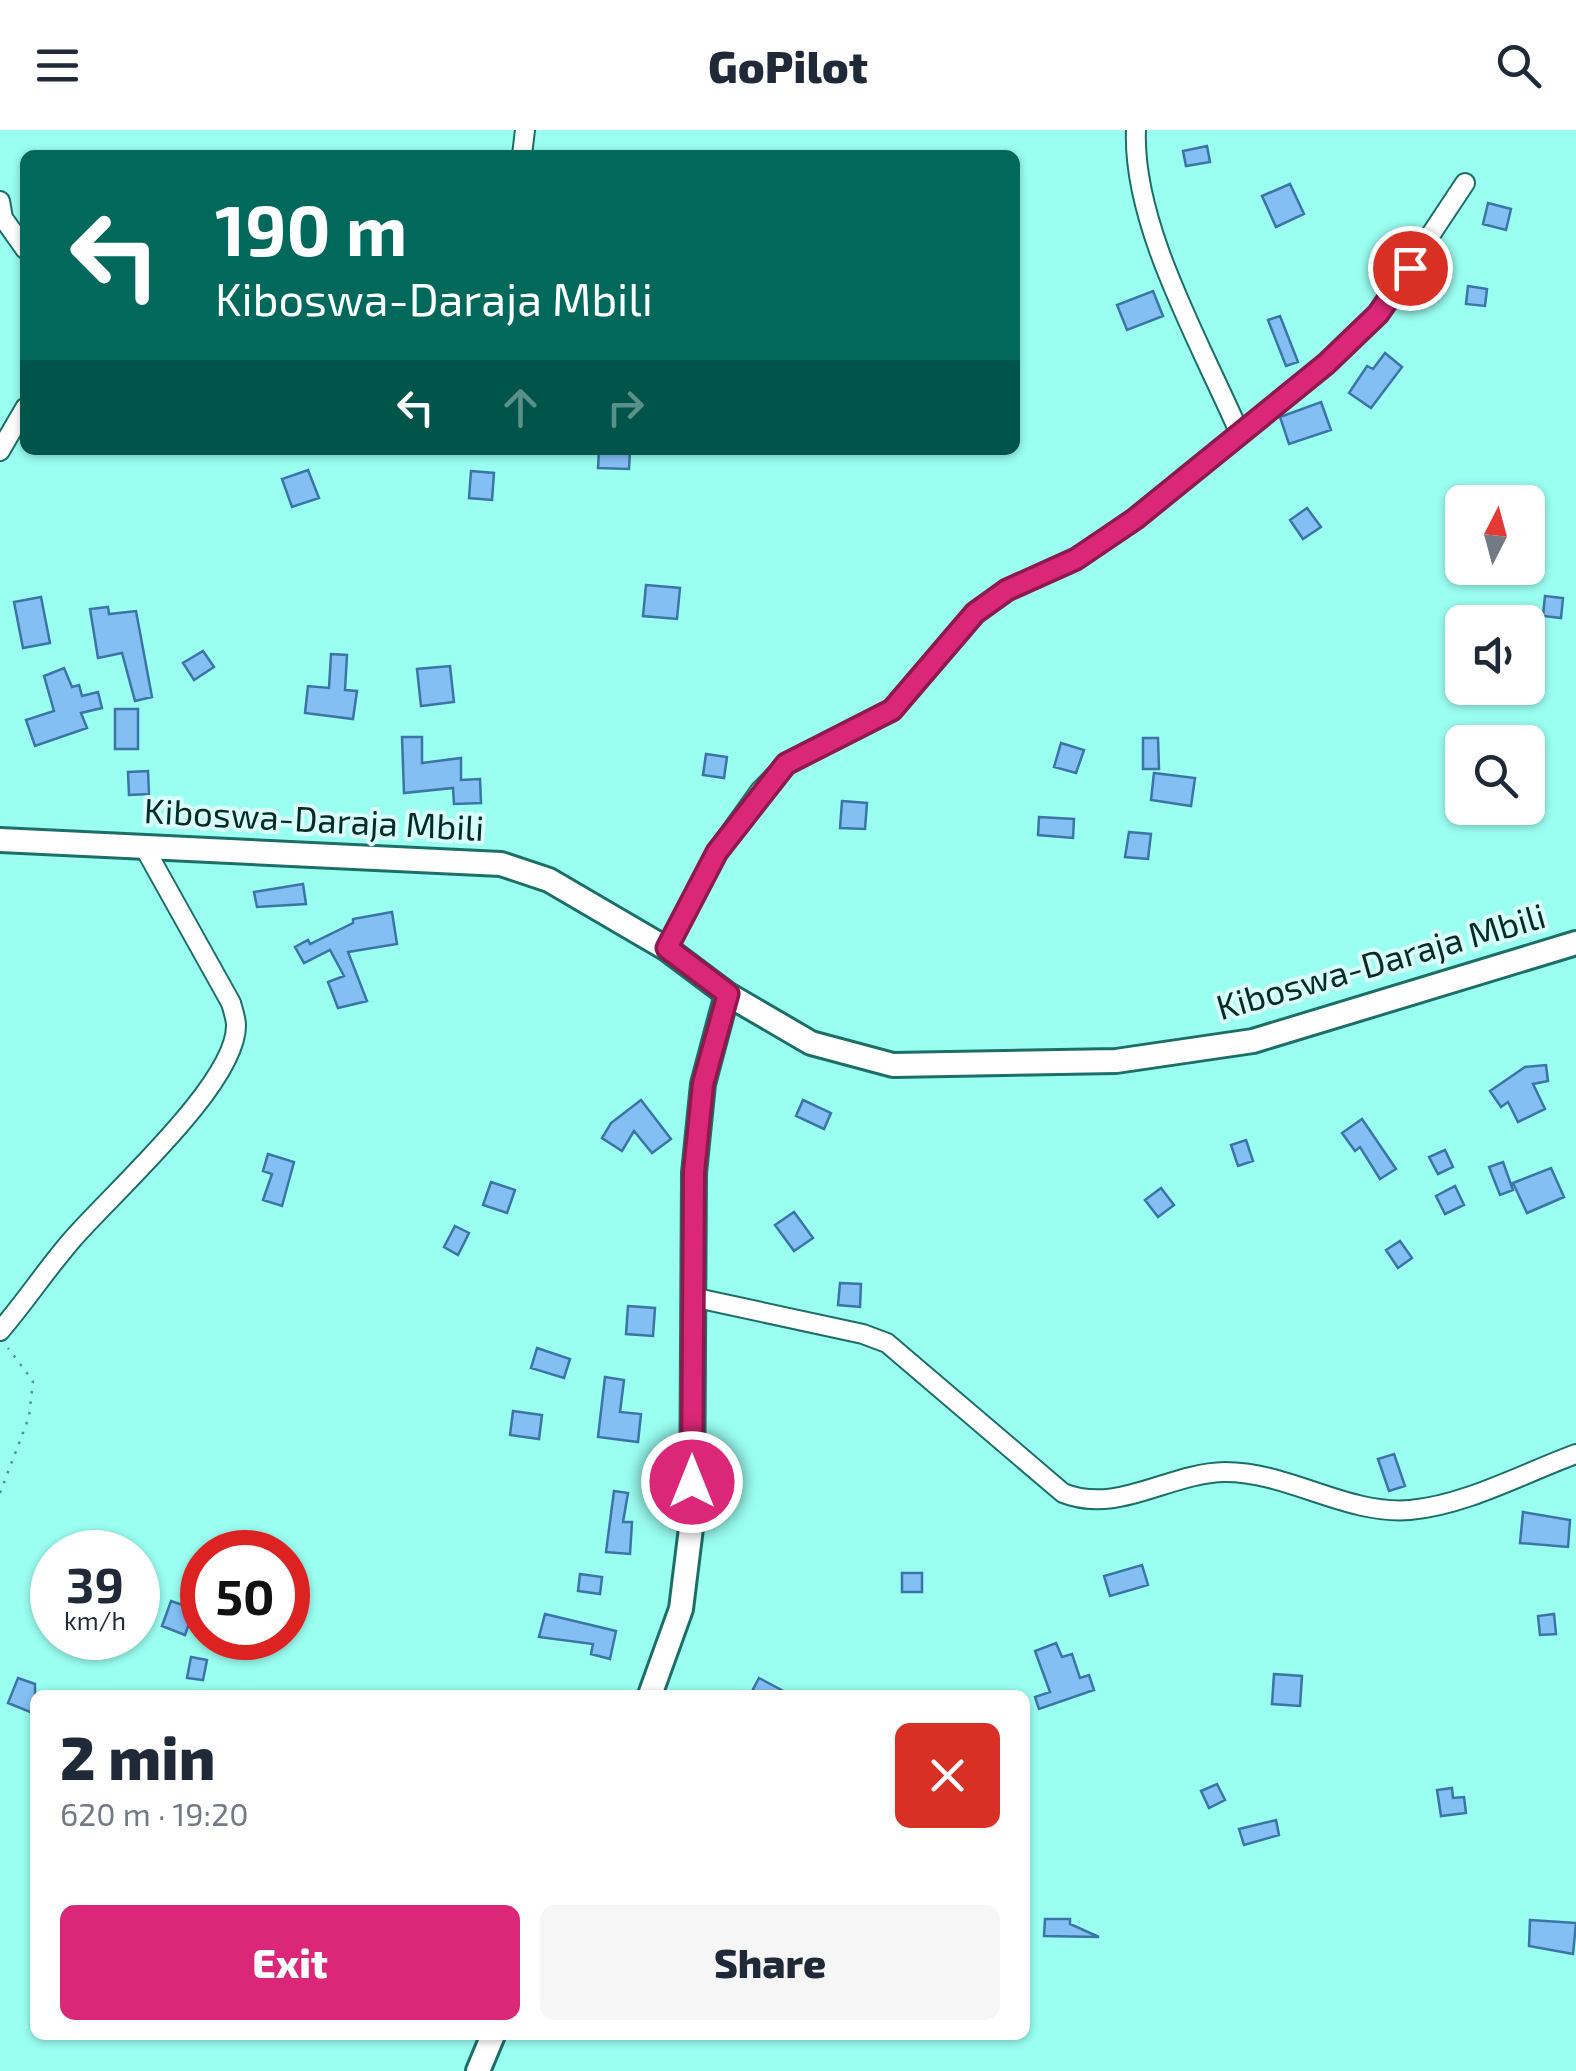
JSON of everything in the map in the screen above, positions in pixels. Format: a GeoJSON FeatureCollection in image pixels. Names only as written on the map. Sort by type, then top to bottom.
{"type":"FeatureCollection","features":[{"type":"Feature","properties":{"kind":"main road","name":"Kiboswa-Daraja Mbili"},"geometry":{"type":"LineString","coordinates":[[0,840],[502,864],[549,880],[667,948],[728,994],[812,1043],[893,1065],[1116,1061],[1254,1040],[1576,944]]}},
{"type":"Feature","properties":{"kind":"main road"},"geometry":{"type":"LineString","coordinates":[[652,1690],[680,1609],[692,1520],[694,1172],[703,1084],[728,994]]}},
{"type":"Feature","properties":{"kind":"main road"},"geometry":{"type":"LineString","coordinates":[[478,2071],[491,2040]]}},
{"type":"Feature","properties":{"kind":"street"},"geometry":{"type":"LineString","coordinates":[[1136,130],[1136,180],[1148,221],[1239,432]]}},
{"type":"Feature","properties":{"kind":"street"},"geometry":{"type":"LineString","coordinates":[[667,948],[717,852],[786,764],[892,710],[975,613],[1007,590],[1076,559],[1135,519],[1326,364],[1378,314],[1466,184]]}},
{"type":"Feature","properties":{"kind":"street"},"geometry":{"type":"LineString","coordinates":[[0,201],[3,218],[20,243]]}},
{"type":"Feature","properties":{"kind":"street"},"geometry":{"type":"LineString","coordinates":[[0,450],[20,416]]}},
{"type":"Feature","properties":{"kind":"street"},"geometry":{"type":"LineString","coordinates":[[0,1334],[70,1242],[176,1128],[231,1050],[236,1026],[231,1003],[144,847]]}},
{"type":"Feature","properties":{"kind":"street"},"geometry":{"type":"LineString","coordinates":[[692,1297],[863,1334],[887,1343],[1063,1493],[1093,1503],[1188,1475],[1228,1472],[1282,1478],[1334,1498],[1407,1510],[1435,1506],[1576,1454]]}},
{"type":"Feature","properties":{"kind":"path"},"geometry":{"type":"LineString","coordinates":[[0,1334],[33,1380],[29,1417],[0,1493]]}},
{"type":"Feature","properties":{"kind":"building"},"geometry":{"type":"Polygon","coordinates":[[[1207,146],[1210,162],[1186,166],[1183,151],[1207,146]]]}},
{"type":"Feature","properties":{"kind":"building"},"geometry":{"type":"Polygon","coordinates":[[[1290,184],[1304,214],[1276,227],[1262,196],[1290,184]]]}},
{"type":"Feature","properties":{"kind":"building"},"geometry":{"type":"Polygon","coordinates":[[[1488,203],[1511,209],[1506,230],[1483,224],[1488,203]]]}},
{"type":"Feature","properties":{"kind":"building"},"geometry":{"type":"Polygon","coordinates":[[[1468,286],[1487,289],[1485,306],[1466,304],[1468,286]]]}},
{"type":"Feature","properties":{"kind":"building"},"geometry":{"type":"Polygon","coordinates":[[[1153,291],[1163,316],[1127,330],[1117,305],[1153,291]]]}},
{"type":"Feature","properties":{"kind":"building"},"geometry":{"type":"Polygon","coordinates":[[[1280,316],[1298,362],[1286,366],[1268,320],[1280,316]]]}},
{"type":"Feature","properties":{"kind":"building"},"geometry":{"type":"Polygon","coordinates":[[[1385,353],[1402,367],[1371,408],[1349,393],[1367,366],[1373,369],[1385,353]]]}},
{"type":"Feature","properties":{"kind":"building"},"geometry":{"type":"Polygon","coordinates":[[[1321,402],[1331,430],[1289,444],[1280,417],[1321,402]]]}},
{"type":"Feature","properties":{"kind":"building"},"geometry":{"type":"Polygon","coordinates":[[[599,455],[630,455],[629,469],[598,468],[599,455]]]}},
{"type":"Feature","properties":{"kind":"building"},"geometry":{"type":"Polygon","coordinates":[[[308,470],[319,498],[292,507],[282,479],[308,470]]]}},
{"type":"Feature","properties":{"kind":"building"},"geometry":{"type":"Polygon","coordinates":[[[471,471],[494,473],[492,500],[469,498],[471,471]]]}},
{"type":"Feature","properties":{"kind":"building"},"geometry":{"type":"Polygon","coordinates":[[[1307,508],[1321,527],[1303,539],[1290,520],[1307,508]]]}},
{"type":"Feature","properties":{"kind":"building"},"geometry":{"type":"Polygon","coordinates":[[[646,585],[680,588],[677,619],[643,616],[646,585]]]}},
{"type":"Feature","properties":{"kind":"building"},"geometry":{"type":"Polygon","coordinates":[[[1545,596],[1563,598],[1561,618],[1545,616],[1545,596]]]}},
{"type":"Feature","properties":{"kind":"building"},"geometry":{"type":"Polygon","coordinates":[[[41,597],[50,643],[23,648],[14,602],[41,597]]]}},
{"type":"Feature","properties":{"kind":"building"},"geometry":{"type":"Polygon","coordinates":[[[108,607],[109,614],[136,611],[152,697],[135,701],[122,653],[98,658],[90,609],[108,607]]]}},
{"type":"Feature","properties":{"kind":"building"},"geometry":{"type":"Polygon","coordinates":[[[203,651],[214,667],[194,680],[183,663],[203,651]]]}},
{"type":"Feature","properties":{"kind":"building"},"geometry":{"type":"Polygon","coordinates":[[[331,654],[347,655],[345,690],[357,691],[353,719],[305,713],[308,686],[329,688],[331,654]]]}},
{"type":"Feature","properties":{"kind":"building"},"geometry":{"type":"Polygon","coordinates":[[[450,666],[454,702],[421,706],[417,669],[450,666]]]}},
{"type":"Feature","properties":{"kind":"building"},"geometry":{"type":"Polygon","coordinates":[[[64,668],[72,687],[79,685],[82,696],[98,692],[102,708],[81,713],[87,728],[35,746],[26,720],[54,711],[44,676],[64,668]]]}},
{"type":"Feature","properties":{"kind":"building"},"geometry":{"type":"Polygon","coordinates":[[[115,709],[138,709],[138,749],[115,749],[115,709]]]}},
{"type":"Feature","properties":{"kind":"building"},"geometry":{"type":"Polygon","coordinates":[[[402,737],[422,737],[422,763],[461,758],[461,780],[480,779],[481,803],[454,804],[453,788],[404,793],[402,737]]]}},
{"type":"Feature","properties":{"kind":"building"},"geometry":{"type":"Polygon","coordinates":[[[1143,738],[1158,738],[1159,769],[1143,769],[1143,738]]]}},
{"type":"Feature","properties":{"kind":"building"},"geometry":{"type":"Polygon","coordinates":[[[1061,743],[1084,750],[1076,773],[1054,767],[1061,743]]]}},
{"type":"Feature","properties":{"kind":"building"},"geometry":{"type":"Polygon","coordinates":[[[706,754],[727,757],[724,778],[703,775],[706,754]]]}},
{"type":"Feature","properties":{"kind":"building"},"geometry":{"type":"Polygon","coordinates":[[[148,771],[149,794],[129,795],[128,772],[148,771]]]}},
{"type":"Feature","properties":{"kind":"building"},"geometry":{"type":"Polygon","coordinates":[[[1154,773],[1195,778],[1191,806],[1151,800],[1154,773]]]}},
{"type":"Feature","properties":{"kind":"building"},"geometry":{"type":"Polygon","coordinates":[[[842,801],[867,803],[865,829],[840,828],[842,801]]]}},
{"type":"Feature","properties":{"kind":"building"},"geometry":{"type":"Polygon","coordinates":[[[1039,817],[1074,819],[1073,838],[1038,835],[1039,817]]]}},
{"type":"Feature","properties":{"kind":"building"},"geometry":{"type":"Polygon","coordinates":[[[1129,832],[1151,834],[1148,859],[1125,857],[1129,832]]]}},
{"type":"Feature","properties":{"kind":"building"},"geometry":{"type":"Polygon","coordinates":[[[303,884],[306,904],[257,907],[254,892],[303,884]]]}},
{"type":"Feature","properties":{"kind":"building"},"geometry":{"type":"Polygon","coordinates":[[[392,912],[397,944],[348,952],[367,1001],[338,1008],[328,982],[344,976],[330,950],[304,963],[295,947],[308,940],[310,944],[353,923],[353,919],[392,912]]]}},
{"type":"Feature","properties":{"kind":"building"},"geometry":{"type":"Polygon","coordinates":[[[1546,1065],[1548,1081],[1533,1084],[1545,1109],[1518,1122],[1508,1102],[1501,1107],[1490,1091],[1525,1067],[1546,1065]]]}},
{"type":"Feature","properties":{"kind":"building"},"geometry":{"type":"Polygon","coordinates":[[[641,1100],[671,1139],[652,1153],[634,1131],[622,1151],[602,1138],[611,1123],[641,1100]]]}},
{"type":"Feature","properties":{"kind":"building"},"geometry":{"type":"Polygon","coordinates":[[[803,1100],[831,1113],[824,1129],[796,1116],[803,1100]]]}},
{"type":"Feature","properties":{"kind":"building"},"geometry":{"type":"Polygon","coordinates":[[[1362,1119],[1396,1169],[1380,1179],[1360,1147],[1355,1151],[1342,1133],[1362,1119]]]}},
{"type":"Feature","properties":{"kind":"building"},"geometry":{"type":"Polygon","coordinates":[[[1246,1140],[1253,1161],[1238,1166],[1231,1145],[1246,1140]]]}},
{"type":"Feature","properties":{"kind":"building"},"geometry":{"type":"Polygon","coordinates":[[[1445,1150],[1453,1167],[1438,1174],[1429,1157],[1445,1150]]]}},
{"type":"Feature","properties":{"kind":"building"},"geometry":{"type":"Polygon","coordinates":[[[268,1154],[294,1162],[282,1206],[263,1200],[272,1174],[263,1171],[268,1154]]]}},
{"type":"Feature","properties":{"kind":"building"},"geometry":{"type":"Polygon","coordinates":[[[1503,1162],[1513,1190],[1500,1195],[1489,1167],[1503,1162]]]}},
{"type":"Feature","properties":{"kind":"building"},"geometry":{"type":"Polygon","coordinates":[[[1551,1168],[1564,1197],[1527,1213],[1513,1183],[1551,1168]]]}},
{"type":"Feature","properties":{"kind":"building"},"geometry":{"type":"Polygon","coordinates":[[[491,1182],[515,1190],[507,1213],[483,1205],[491,1182]]]}},
{"type":"Feature","properties":{"kind":"building"},"geometry":{"type":"Polygon","coordinates":[[[1455,1186],[1464,1205],[1445,1214],[1436,1196],[1455,1186]]]}},
{"type":"Feature","properties":{"kind":"building"},"geometry":{"type":"Polygon","coordinates":[[[1161,1188],[1174,1205],[1158,1217],[1145,1200],[1161,1188]]]}},
{"type":"Feature","properties":{"kind":"building"},"geometry":{"type":"Polygon","coordinates":[[[794,1212],[813,1238],[794,1251],[775,1225],[794,1212]]]}},
{"type":"Feature","properties":{"kind":"building"},"geometry":{"type":"Polygon","coordinates":[[[455,1226],[469,1233],[458,1255],[444,1247],[455,1226]]]}},
{"type":"Feature","properties":{"kind":"building"},"geometry":{"type":"Polygon","coordinates":[[[1400,1241],[1412,1258],[1398,1268],[1386,1250],[1400,1241]]]}},
{"type":"Feature","properties":{"kind":"building"},"geometry":{"type":"Polygon","coordinates":[[[840,1283],[861,1284],[860,1307],[838,1305],[840,1283]]]}},
{"type":"Feature","properties":{"kind":"building"},"geometry":{"type":"Polygon","coordinates":[[[628,1306],[655,1308],[653,1336],[626,1334],[628,1306]]]}},
{"type":"Feature","properties":{"kind":"building"},"geometry":{"type":"Polygon","coordinates":[[[537,1348],[570,1359],[564,1378],[531,1368],[537,1348]]]}},
{"type":"Feature","properties":{"kind":"building"},"geometry":{"type":"Polygon","coordinates":[[[605,1377],[624,1380],[620,1412],[641,1414],[638,1442],[598,1437],[605,1377]]]}},
{"type":"Feature","properties":{"kind":"building"},"geometry":{"type":"Polygon","coordinates":[[[513,1411],[542,1415],[539,1439],[510,1435],[513,1411]]]}},
{"type":"Feature","properties":{"kind":"building"},"geometry":{"type":"Polygon","coordinates":[[[1394,1454],[1405,1486],[1389,1491],[1378,1459],[1394,1454]]]}},
{"type":"Feature","properties":{"kind":"building"},"geometry":{"type":"Polygon","coordinates":[[[614,1491],[628,1493],[623,1522],[632,1522],[630,1554],[606,1552],[614,1491]]]}},
{"type":"Feature","properties":{"kind":"building"},"geometry":{"type":"Polygon","coordinates":[[[1523,1512],[1570,1520],[1568,1547],[1520,1543],[1523,1512]]]}},
{"type":"Feature","properties":{"kind":"building"},"geometry":{"type":"Polygon","coordinates":[[[1142,1565],[1148,1585],[1110,1596],[1104,1576],[1142,1565]]]}},
{"type":"Feature","properties":{"kind":"building"},"geometry":{"type":"Polygon","coordinates":[[[902,1573],[922,1573],[922,1592],[902,1592],[902,1573]]]}},
{"type":"Feature","properties":{"kind":"building"},"geometry":{"type":"Polygon","coordinates":[[[580,1574],[602,1577],[600,1594],[578,1591],[580,1574]]]}},
{"type":"Feature","properties":{"kind":"building"},"geometry":{"type":"Polygon","coordinates":[[[171,1601],[180,1604],[180,1633],[162,1626],[171,1601]]]}},
{"type":"Feature","properties":{"kind":"building"},"geometry":{"type":"Polygon","coordinates":[[[545,1614],[616,1631],[610,1659],[591,1654],[593,1644],[539,1637],[545,1614]]]}},
{"type":"Feature","properties":{"kind":"building"},"geometry":{"type":"Polygon","coordinates":[[[1554,1614],[1556,1634],[1540,1635],[1538,1616],[1554,1614]]]}},
{"type":"Feature","properties":{"kind":"building"},"geometry":{"type":"Polygon","coordinates":[[[1056,1643],[1062,1657],[1072,1654],[1080,1678],[1089,1675],[1094,1690],[1039,1709],[1035,1697],[1050,1692],[1035,1651],[1056,1643]]]}},
{"type":"Feature","properties":{"kind":"building"},"geometry":{"type":"Polygon","coordinates":[[[190,1660],[207,1660],[203,1680],[187,1678],[190,1660]]]}},
{"type":"Feature","properties":{"kind":"building"},"geometry":{"type":"Polygon","coordinates":[[[1274,1674],[1302,1676],[1300,1706],[1272,1704],[1274,1674]]]}},
{"type":"Feature","properties":{"kind":"building"},"geometry":{"type":"Polygon","coordinates":[[[18,1678],[35,1684],[35,1690],[30,1690],[30,1712],[8,1703],[18,1678]]]}},
{"type":"Feature","properties":{"kind":"building"},"geometry":{"type":"Polygon","coordinates":[[[759,1678],[782,1690],[753,1690],[759,1678]]]}},
{"type":"Feature","properties":{"kind":"building"},"geometry":{"type":"Polygon","coordinates":[[[1217,1784],[1225,1800],[1209,1808],[1201,1791],[1217,1784]]]}},
{"type":"Feature","properties":{"kind":"building"},"geometry":{"type":"Polygon","coordinates":[[[1452,1788],[1453,1798],[1464,1797],[1466,1813],[1441,1816],[1437,1790],[1452,1788]]]}},
{"type":"Feature","properties":{"kind":"building"},"geometry":{"type":"Polygon","coordinates":[[[1276,1820],[1279,1835],[1244,1845],[1239,1829],[1276,1820]]]}},
{"type":"Feature","properties":{"kind":"building"},"geometry":{"type":"Polygon","coordinates":[[[1045,1919],[1070,1919],[1070,1924],[1099,1937],[1044,1936],[1045,1919]]]}},
{"type":"Feature","properties":{"kind":"building"},"geometry":{"type":"Polygon","coordinates":[[[1530,1920],[1576,1923],[1573,1954],[1529,1946],[1530,1920]]]}},
{"type":"Feature","properties":{"kind":"route"},"geometry":{"type":"LineString","coordinates":[[692,1482],[694,1172],[703,1084],[728,994],[667,948],[717,852],[760,791],[786,764],[892,710],[975,613],[1007,590],[1076,559],[1135,519],[1326,364],[1378,314],[1410,268]]}}]}
